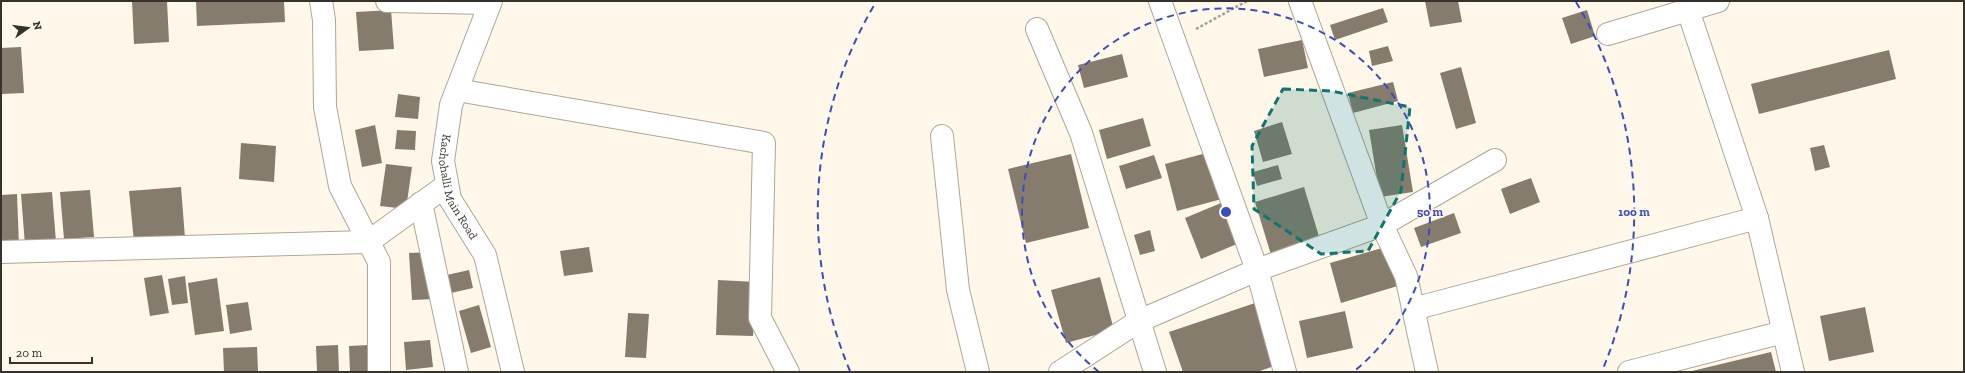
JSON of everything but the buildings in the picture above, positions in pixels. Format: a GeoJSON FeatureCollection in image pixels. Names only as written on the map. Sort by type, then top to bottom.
{"type":"FeatureCollection","features":[{"type":"Feature","properties":{"kind":"street"},"geometry":{"type":"LineString","coordinates":[[321,1],[324,20],[325,107],[340,186],[379,262],[379,372]]}},
{"type":"Feature","properties":{"kind":"street"},"geometry":{"type":"LineString","coordinates":[[387,1],[490,2]]}},
{"type":"Feature","properties":{"kind":"street"},"geometry":{"type":"LineString","coordinates":[[1160,1],[1257,270],[1285,372]]}},
{"type":"Feature","properties":{"kind":"street"},"geometry":{"type":"LineString","coordinates":[[1300,1],[1382,225],[1406,276],[1427,372]]}},
{"type":"Feature","properties":{"kind":"street"},"geometry":{"type":"LineString","coordinates":[[1608,34],[1718,1]]}},
{"type":"Feature","properties":{"kind":"street","name":"Kachohalli Main Road"},"geometry":{"type":"LineString","coordinates":[[490,2],[451,105],[443,161],[450,200],[485,254],[513,372]]}},
{"type":"Feature","properties":{"kind":"street"},"geometry":{"type":"LineString","coordinates":[[1688,10],[1757,218],[1793,372]]}},
{"type":"Feature","properties":{"kind":"street"},"geometry":{"type":"LineString","coordinates":[[1037,29],[1081,133],[1155,372]]}},
{"type":"Feature","properties":{"kind":"street"},"geometry":{"type":"LineString","coordinates":[[457,90],[764,143],[760,318],[788,372]]}},
{"type":"Feature","properties":{"kind":"street"},"geometry":{"type":"LineString","coordinates":[[942,136],[958,290],[978,372]]}},
{"type":"Feature","properties":{"kind":"street"},"geometry":{"type":"LineString","coordinates":[[1060,372],[1139,321],[1257,270],[1382,225],[1494,160]]}},
{"type":"Feature","properties":{"kind":"street"},"geometry":{"type":"LineString","coordinates":[[1,252],[368,242],[448,185]]}},
{"type":"Feature","properties":{"kind":"street"},"geometry":{"type":"LineString","coordinates":[[421,204],[457,372]]}},
{"type":"Feature","properties":{"kind":"street"},"geometry":{"type":"LineString","coordinates":[[1413,309],[1757,218]]}},
{"type":"Feature","properties":{"kind":"street"},"geometry":{"type":"LineString","coordinates":[[1629,372],[1784,332]]}},
{"type":"Feature","properties":{"kind":"path"},"geometry":{"type":"LineString","coordinates":[[1173,36],[1188,33],[1247,1]]}},
{"type":"Feature","properties":{"kind":"highlighted area"},"geometry":{"type":"Polygon","coordinates":[[[1283,89],[1331,91],[1410,107],[1401,191],[1368,251],[1321,254],[1254,209],[1252,146],[1283,89]]]}}]}
